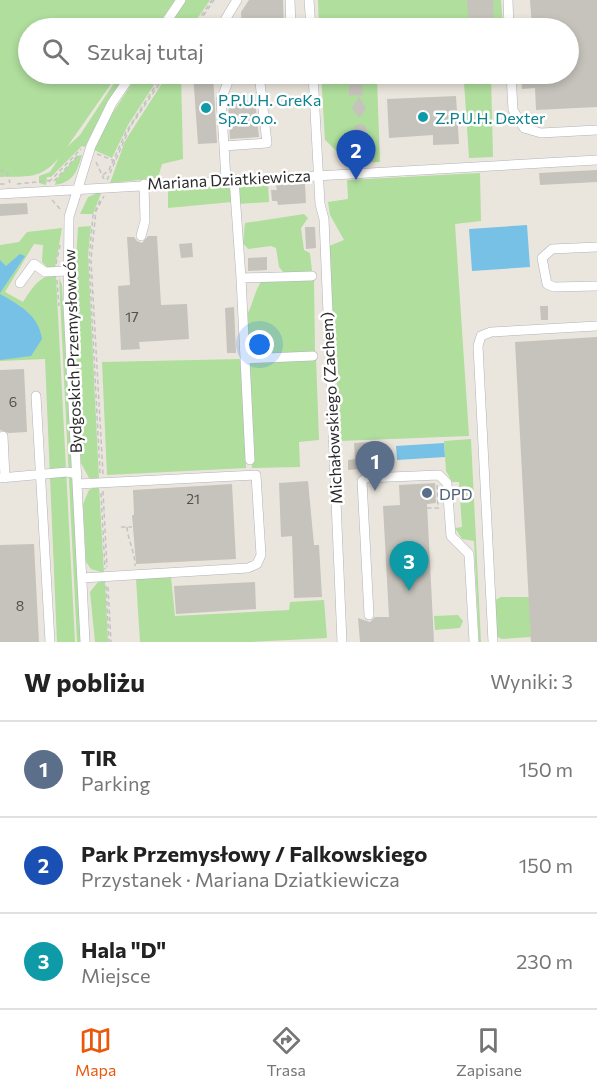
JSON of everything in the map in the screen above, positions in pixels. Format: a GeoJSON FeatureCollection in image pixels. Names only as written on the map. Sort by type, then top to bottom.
{"type":"FeatureCollection","features":[{"type":"Feature","properties":{"kind":"street"},"geometry":{"type":"LineString","coordinates":[[169,18],[181,0]]}},
{"type":"Feature","properties":{"kind":"street"},"geometry":{"type":"LineString","coordinates":[[226,18],[237,0]]}},
{"type":"Feature","properties":{"kind":"street"},"geometry":{"type":"LineString","coordinates":[[290,0],[291,18]]}},
{"type":"Feature","properties":{"kind":"street"},"geometry":{"type":"LineString","coordinates":[[309,0],[310,18]]}},
{"type":"Feature","properties":{"kind":"street"},"geometry":{"type":"LineString","coordinates":[[508,0],[509,18]]}},
{"type":"Feature","properties":{"kind":"street","name":"Bydgoskich Przemysłowców"},"geometry":{"type":"LineString","coordinates":[[85,642],[67,271],[69,217],[96,133],[126,84]]}},
{"type":"Feature","properties":{"kind":"street"},"geometry":{"type":"LineString","coordinates":[[227,84],[221,100],[224,146],[241,278],[250,460]]}},
{"type":"Feature","properties":{"kind":"street"},"geometry":{"type":"LineString","coordinates":[[224,146],[267,142],[259,84]]}},
{"type":"Feature","properties":{"kind":"street","name":"Michałowskiego (Zachem)"},"geometry":{"type":"LineString","coordinates":[[314,84],[324,219],[342,642]]}},
{"type":"Feature","properties":{"kind":"street"},"geometry":{"type":"LineString","coordinates":[[512,84],[513,110],[524,128],[541,133],[597,130]]}},
{"type":"Feature","properties":{"kind":"street","name":"Mariana Dziatkiewicza"},"geometry":{"type":"LineString","coordinates":[[0,194],[105,186],[597,160]]}},
{"type":"Feature","properties":{"kind":"street"},"geometry":{"type":"LineString","coordinates":[[141,237],[145,221],[144,184]]}},
{"type":"Feature","properties":{"kind":"street"},"geometry":{"type":"LineString","coordinates":[[597,247],[552,249],[542,258],[547,284],[554,287],[597,286]]}},
{"type":"Feature","properties":{"kind":"street"},"geometry":{"type":"LineString","coordinates":[[20,283],[34,264],[45,272],[67,271]]}},
{"type":"Feature","properties":{"kind":"street"},"geometry":{"type":"LineString","coordinates":[[241,278],[312,276]]}},
{"type":"Feature","properties":{"kind":"street"},"geometry":{"type":"LineString","coordinates":[[493,642],[478,346],[482,336],[491,332],[597,326]]}},
{"type":"Feature","properties":{"kind":"street"},"geometry":{"type":"LineString","coordinates":[[245,359],[313,356]]}},
{"type":"Feature","properties":{"kind":"street"},"geometry":{"type":"LineString","coordinates":[[36,396],[50,642]]}},
{"type":"Feature","properties":{"kind":"street"},"geometry":{"type":"LineString","coordinates":[[3,436],[2,478],[42,475],[102,483],[256,474],[261,555],[255,565],[248,568],[82,578]]}},
{"type":"Feature","properties":{"kind":"street"},"geometry":{"type":"LineString","coordinates":[[369,615],[362,481],[366,478],[439,475],[447,483],[451,536],[469,554],[474,642]]}},
{"type":"Feature","properties":{"kind":"path"},"geometry":{"type":"LineString","coordinates":[[201,18],[213,0]]}},
{"type":"Feature","properties":{"kind":"path"},"geometry":{"type":"LineString","coordinates":[[105,186],[104,175],[109,170],[126,132],[157,84]]}},
{"type":"Feature","properties":{"kind":"path"},"geometry":{"type":"LineString","coordinates":[[110,642],[91,260],[96,211],[106,181],[127,133],[158,84]]}},
{"type":"Feature","properties":{"kind":"path"},"geometry":{"type":"LineString","coordinates":[[0,170],[7,172],[11,184]]}},
{"type":"Feature","properties":{"kind":"path"},"geometry":{"type":"LineString","coordinates":[[0,184],[55,179]]}},
{"type":"Feature","properties":{"kind":"path"},"geometry":{"type":"LineString","coordinates":[[436,481],[438,508]]}},
{"type":"Feature","properties":{"kind":"path"},"geometry":{"type":"LineString","coordinates":[[121,527],[132,527]]}},
{"type":"Feature","properties":{"kind":"path"},"geometry":{"type":"LineString","coordinates":[[127,527],[128,543],[135,558],[136,574]]}},
{"type":"Feature","properties":{"kind":"green space"},"geometry":{"type":"Polygon","coordinates":[[[0,0],[175,0],[163,18],[18,18],[18,84],[111,84],[67,147],[80,135],[113,84],[120,84],[104,108],[85,147],[82,146],[51,177],[47,177],[46,185],[39,183],[39,176],[50,172],[59,158],[39,173],[0,177],[0,0]]]}},
{"type":"Feature","properties":{"kind":"green space"},"geometry":{"type":"Polygon","coordinates":[[[186,0],[210,0],[198,18],[174,18],[186,0]]]}},
{"type":"Feature","properties":{"kind":"green space"},"geometry":{"type":"Polygon","coordinates":[[[318,0],[501,0],[502,18],[319,18],[318,0]]]}},
{"type":"Feature","properties":{"kind":"green space"},"geometry":{"type":"Polygon","coordinates":[[[132,84],[155,84],[128,125],[112,158],[94,150],[112,114],[132,84]]]}},
{"type":"Feature","properties":{"kind":"green space"},"geometry":{"type":"Polygon","coordinates":[[[162,84],[181,84],[183,159],[162,164],[158,178],[110,183],[125,141],[162,84]]]}},
{"type":"Feature","properties":{"kind":"green space"},"geometry":{"type":"Polygon","coordinates":[[[322,84],[377,84],[380,162],[349,163],[325,140],[322,84]]]}},
{"type":"Feature","properties":{"kind":"green space"},"geometry":{"type":"Polygon","coordinates":[[[464,84],[491,84],[493,157],[469,158],[464,84]]]}},
{"type":"Feature","properties":{"kind":"green space"},"geometry":{"type":"Polygon","coordinates":[[[82,155],[71,178],[55,185],[56,180],[77,156],[82,155]]]}},
{"type":"Feature","properties":{"kind":"green space"},"geometry":{"type":"Polygon","coordinates":[[[480,173],[481,221],[455,224],[469,436],[340,441],[329,246],[344,240],[330,215],[328,202],[348,199],[347,180],[480,173]]]}},
{"type":"Feature","properties":{"kind":"green space"},"geometry":{"type":"Polygon","coordinates":[[[268,183],[269,202],[239,204],[239,186],[268,183]]]}},
{"type":"Feature","properties":{"kind":"green space"},"geometry":{"type":"Polygon","coordinates":[[[229,185],[232,202],[168,208],[168,189],[229,185]]]}},
{"type":"Feature","properties":{"kind":"green space"},"geometry":{"type":"Polygon","coordinates":[[[102,191],[93,214],[80,214],[88,197],[102,191]]]}},
{"type":"Feature","properties":{"kind":"green space"},"geometry":{"type":"Polygon","coordinates":[[[304,214],[308,218],[301,228],[304,250],[310,253],[312,271],[285,274],[279,267],[276,248],[271,246],[248,249],[243,243],[245,223],[304,214]]]}},
{"type":"Feature","properties":{"kind":"green space"},"geometry":{"type":"Polygon","coordinates":[[[91,226],[88,255],[99,480],[89,478],[81,463],[73,306],[78,227],[91,226]]]}},
{"type":"Feature","properties":{"kind":"green space"},"geometry":{"type":"Polygon","coordinates":[[[62,228],[55,268],[48,268],[42,262],[43,245],[34,244],[5,292],[23,302],[41,280],[45,277],[56,276],[75,642],[57,642],[45,359],[0,361],[0,245],[19,242],[27,232],[62,228]]]}},
{"type":"Feature","properties":{"kind":"green space"},"geometry":{"type":"Polygon","coordinates":[[[59,278],[62,285],[81,642],[77,642],[59,278]]]}},
{"type":"Feature","properties":{"kind":"green space"},"geometry":{"type":"Polygon","coordinates":[[[314,278],[315,353],[248,356],[245,317],[261,282],[314,278]]]}},
{"type":"Feature","properties":{"kind":"green space"},"geometry":{"type":"Polygon","coordinates":[[[316,358],[319,440],[299,442],[300,467],[252,468],[247,362],[316,358]]]}},
{"type":"Feature","properties":{"kind":"green space"},"geometry":{"type":"Polygon","coordinates":[[[242,359],[246,468],[107,475],[102,362],[242,359]]]}},
{"type":"Feature","properties":{"kind":"green space"},"geometry":{"type":"Polygon","coordinates":[[[471,439],[481,642],[479,642],[474,541],[462,539],[455,528],[462,527],[459,482],[452,482],[446,471],[444,441],[471,439]]]}},
{"type":"Feature","properties":{"kind":"green space"},"geometry":{"type":"Polygon","coordinates":[[[99,485],[104,573],[91,569],[86,562],[83,504],[89,490],[99,485]]]}},
{"type":"Feature","properties":{"kind":"green space"},"geometry":{"type":"Polygon","coordinates":[[[171,577],[175,616],[289,610],[290,602],[324,600],[327,638],[249,642],[140,642],[136,579],[171,577]]]}},
{"type":"Feature","properties":{"kind":"green space"},"geometry":{"type":"Polygon","coordinates":[[[105,580],[108,642],[95,642],[90,592],[98,582],[105,580]]]}},
{"type":"Feature","properties":{"kind":"green space"},"geometry":{"type":"Polygon","coordinates":[[[501,597],[529,597],[531,637],[502,639],[496,636],[495,600],[501,597]]]}},
{"type":"Feature","properties":{"kind":"green space"},"geometry":{"type":"Polygon","coordinates":[[[458,615],[463,621],[460,628],[435,630],[434,616],[458,615]]]}},
{"type":"Feature","properties":{"kind":"water"},"geometry":{"type":"Polygon","coordinates":[[[527,225],[530,267],[472,271],[469,229],[527,225]]]}},
{"type":"Feature","properties":{"kind":"water"},"geometry":{"type":"Polygon","coordinates":[[[20,254],[25,256],[0,293],[0,260],[6,266],[20,254]]]}},
{"type":"Feature","properties":{"kind":"water"},"geometry":{"type":"Polygon","coordinates":[[[0,294],[27,312],[37,323],[42,339],[31,356],[0,360],[0,294]]]}},
{"type":"Feature","properties":{"kind":"water"},"geometry":{"type":"Polygon","coordinates":[[[444,443],[445,457],[397,460],[396,446],[444,443]]]}},
{"type":"Feature","properties":{"kind":"building"},"geometry":{"type":"Polygon","coordinates":[[[249,0],[283,0],[284,18],[241,18],[241,12],[249,0]]]}},
{"type":"Feature","properties":{"kind":"building"},"geometry":{"type":"Polygon","coordinates":[[[467,0],[493,0],[494,18],[468,18],[467,0]]]}},
{"type":"Feature","properties":{"kind":"building"},"geometry":{"type":"Polygon","coordinates":[[[530,0],[597,0],[597,107],[536,110],[535,88],[522,89],[522,84],[579,84],[579,18],[531,18],[530,0]]]}},
{"type":"Feature","properties":{"kind":"building","name":"P.P.U.H. GreKa Sp.z o.o."},"geometry":{"type":"Polygon","coordinates":[[[194,84],[214,84],[217,143],[198,144],[194,84]]]}},
{"type":"Feature","properties":{"kind":"building"},"geometry":{"type":"Polygon","coordinates":[[[349,84],[362,84],[363,95],[349,96],[349,84]]]}},
{"type":"Feature","properties":{"kind":"building"},"geometry":{"type":"Polygon","coordinates":[[[359,96],[366,109],[359,118],[352,108],[359,96]]]}},
{"type":"Feature","properties":{"kind":"building","name":"Z.P.U.H. Dexter"},"geometry":{"type":"Polygon","coordinates":[[[456,96],[459,144],[433,145],[433,135],[389,138],[387,99],[456,96]]]}},
{"type":"Feature","properties":{"kind":"building"},"geometry":{"type":"Polygon","coordinates":[[[255,100],[259,137],[230,139],[228,102],[255,100]]]}},
{"type":"Feature","properties":{"kind":"building"},"geometry":{"type":"Polygon","coordinates":[[[360,124],[365,126],[367,131],[365,136],[360,138],[355,136],[353,131],[355,126],[360,124]]]}},
{"type":"Feature","properties":{"kind":"building"},"geometry":{"type":"Polygon","coordinates":[[[597,170],[597,182],[540,185],[539,173],[597,170]]]}},
{"type":"Feature","properties":{"kind":"building"},"geometry":{"type":"Polygon","coordinates":[[[305,184],[306,203],[278,205],[277,201],[272,201],[271,190],[277,190],[276,185],[305,184]]]}},
{"type":"Feature","properties":{"kind":"building"},"geometry":{"type":"Polygon","coordinates":[[[27,203],[28,214],[0,216],[0,204],[27,203]]]}},
{"type":"Feature","properties":{"kind":"building"},"geometry":{"type":"Polygon","coordinates":[[[305,227],[315,227],[316,248],[306,249],[305,227]]]}},
{"type":"Feature","properties":{"kind":"building"},"geometry":{"type":"Polygon","coordinates":[[[148,236],[157,236],[161,305],[187,304],[189,339],[139,342],[140,349],[121,350],[118,286],[130,285],[127,237],[134,237],[142,243],[148,236]]]}},
{"type":"Feature","properties":{"kind":"building"},"geometry":{"type":"Polygon","coordinates":[[[192,243],[193,257],[181,258],[179,244],[192,243]]]}},
{"type":"Feature","properties":{"kind":"building"},"geometry":{"type":"Polygon","coordinates":[[[267,257],[267,270],[248,271],[248,258],[267,257]]]}},
{"type":"Feature","properties":{"kind":"building"},"geometry":{"type":"Polygon","coordinates":[[[540,306],[548,306],[548,320],[541,320],[540,306]]]}},
{"type":"Feature","properties":{"kind":"building"},"geometry":{"type":"Polygon","coordinates":[[[234,307],[236,353],[227,353],[225,308],[234,307]]]}},
{"type":"Feature","properties":{"kind":"building"},"geometry":{"type":"Polygon","coordinates":[[[597,337],[597,642],[531,642],[515,342],[597,337]]]}},
{"type":"Feature","properties":{"kind":"building"},"geometry":{"type":"Polygon","coordinates":[[[24,369],[27,432],[9,433],[0,430],[0,370],[24,369]]]}},
{"type":"Feature","properties":{"kind":"building"},"geometry":{"type":"Polygon","coordinates":[[[368,442],[369,468],[348,470],[348,460],[355,459],[354,443],[368,442]]]}},
{"type":"Feature","properties":{"kind":"building"},"geometry":{"type":"Polygon","coordinates":[[[308,481],[314,545],[319,545],[322,597],[294,598],[292,536],[281,537],[279,483],[308,481]]]}},
{"type":"Feature","properties":{"kind":"building"},"geometry":{"type":"Polygon","coordinates":[[[435,483],[436,503],[427,504],[434,642],[360,642],[358,618],[370,622],[375,617],[389,617],[383,506],[400,505],[399,485],[435,483]]]}},
{"type":"Feature","properties":{"kind":"building"},"geometry":{"type":"Polygon","coordinates":[[[232,484],[236,559],[136,564],[132,515],[134,515],[133,490],[232,484]]]}},
{"type":"Feature","properties":{"kind":"building"},"geometry":{"type":"Polygon","coordinates":[[[34,544],[39,642],[0,642],[0,545],[34,544]]]}},
{"type":"Feature","properties":{"kind":"building"},"geometry":{"type":"Polygon","coordinates":[[[255,582],[256,609],[176,614],[174,586],[255,582]]]}},
{"type":"Feature","properties":{"kind":"place","name":"P.P.U.H. GreKa Sp.z o.o."},"geometry":{"type":"Point","coordinates":[206,108]}},
{"type":"Feature","properties":{"kind":"place","name":"Z.P.U.H. Dexter"},"geometry":{"type":"Point","coordinates":[423,117]}},
{"type":"Feature","properties":{"kind":"place","name":"Park Przemysłowy / Falkowskiego"},"geometry":{"type":"Point","coordinates":[356,180]}},
{"type":"Feature","properties":{"kind":"place","name":"TIR"},"geometry":{"type":"Point","coordinates":[375,491]}},
{"type":"Feature","properties":{"kind":"place","name":"DPD"},"geometry":{"type":"Point","coordinates":[427,493]}},
{"type":"Feature","properties":{"kind":"place","name":"Hala \"D\""},"geometry":{"type":"Point","coordinates":[409,591]}}]}
